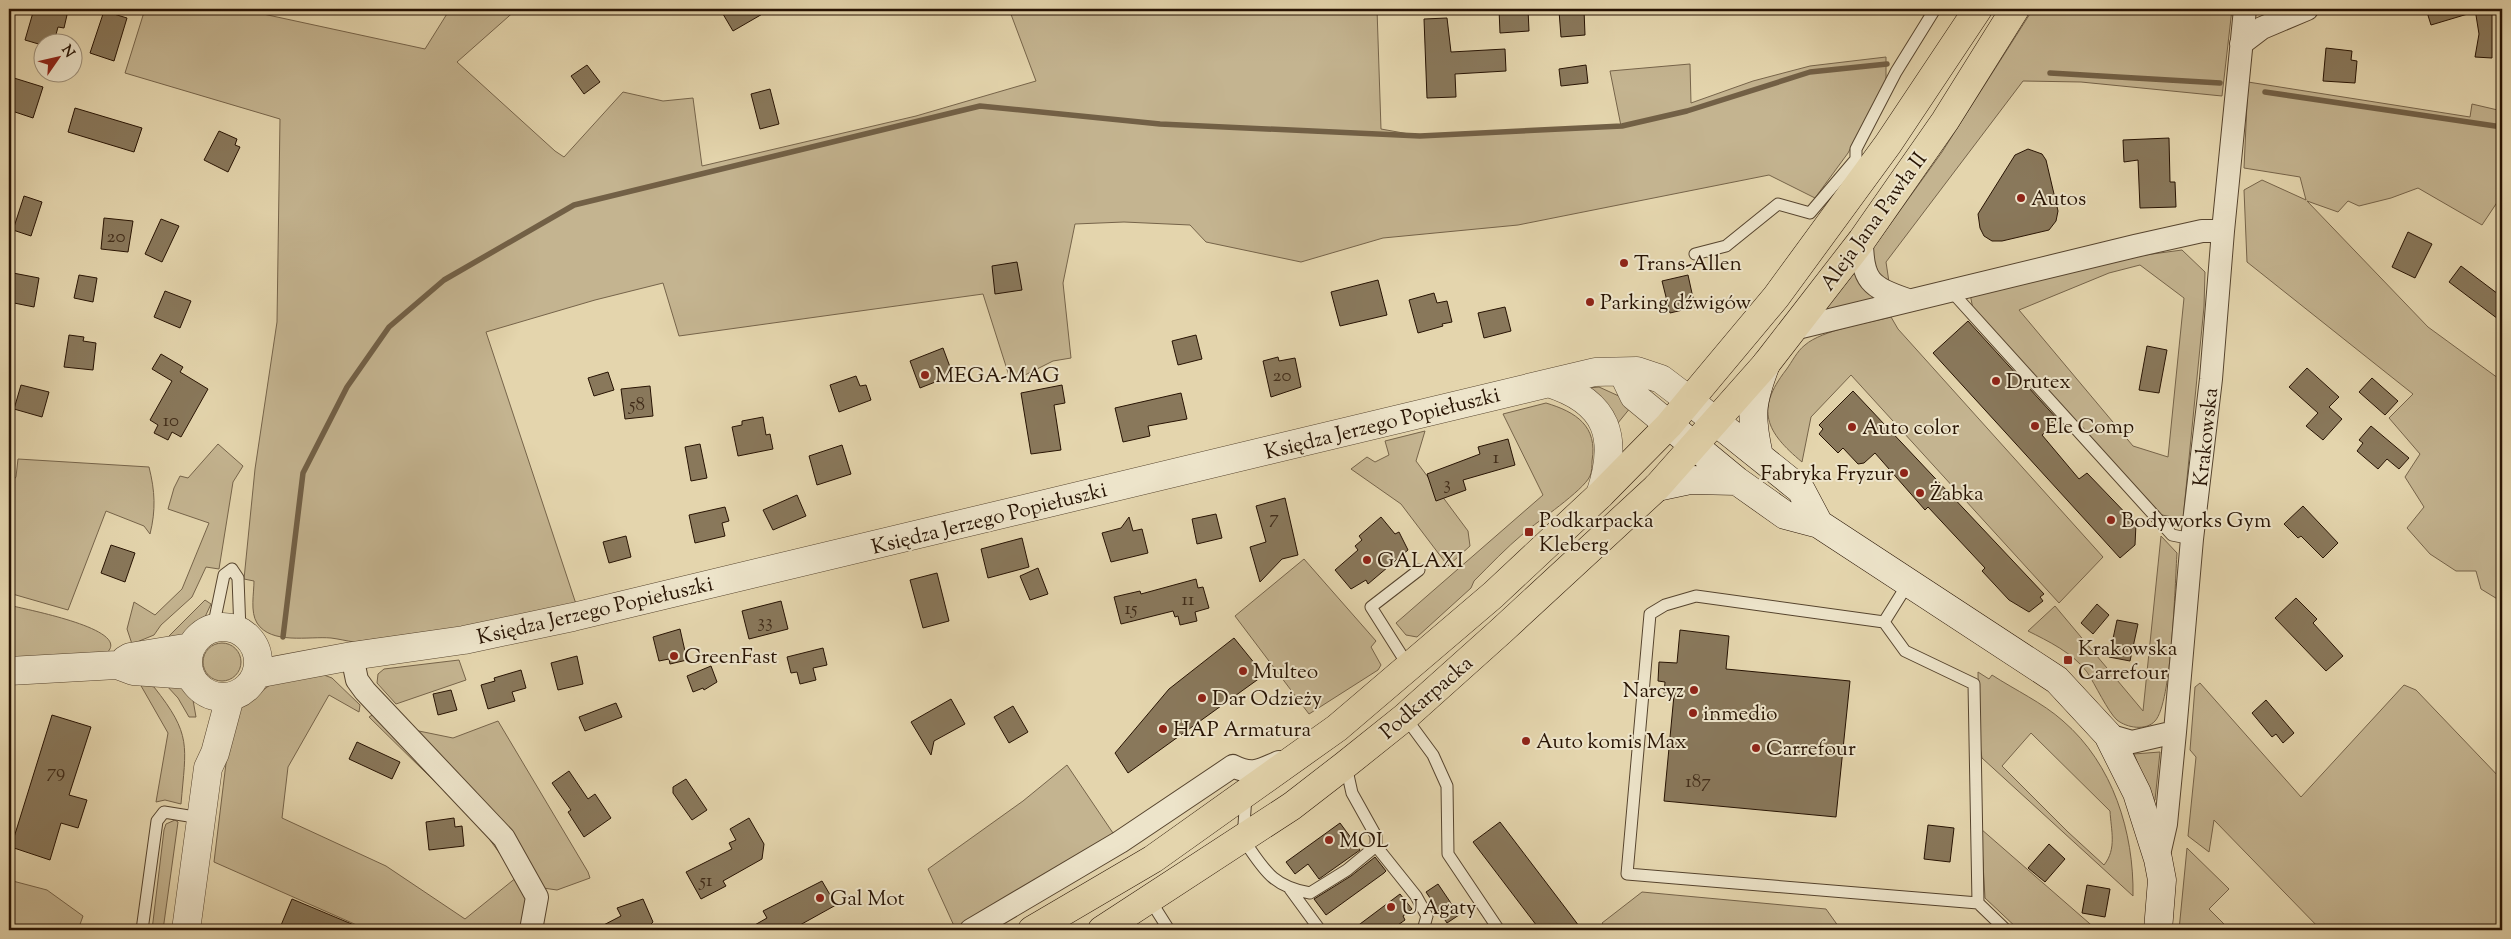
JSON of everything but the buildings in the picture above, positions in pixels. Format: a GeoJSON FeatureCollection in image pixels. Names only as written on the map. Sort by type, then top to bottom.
{"type":"FeatureCollection","features":[{"type":"Feature","properties":{"kind":"main road","name":"Aleja Jana Pawła II"},"geometry":{"type":"LineString","coordinates":[[1669,424],[1776,297],[1888,144],[1978,9]]}},
{"type":"Feature","properties":{"kind":"main road","name":"Aleja Jana Pawła II"},"geometry":{"type":"LineString","coordinates":[[1716,422],[1766,364],[1862,240],[1945,121],[2015,9]]}},
{"type":"Feature","properties":{"kind":"main road","name":"Podkarpacka"},"geometry":{"type":"LineString","coordinates":[[1102,930],[1292,806],[1405,716],[1657,487],[1716,422]]}},
{"type":"Feature","properties":{"kind":"main road","name":"Podkarpacka"},"geometry":{"type":"LineString","coordinates":[[1032,930],[1153,859],[1306,750],[1410,668],[1493,595],[1600,495],[1669,424]]}},
{"type":"Feature","properties":{"kind":"street","name":"Krakowska"},"geometry":{"type":"LineString","coordinates":[[2158,858],[2166,824],[2192,539],[2209,398],[2245,9]]}},
{"type":"Feature","properties":{"kind":"street"},"geometry":{"type":"LineString","coordinates":[[2241,44],[2262,28],[2307,9]]}},
{"type":"Feature","properties":{"kind":"street"},"geometry":{"type":"LineString","coordinates":[[1793,329],[1908,300],[1952,292],[2135,246],[2202,231],[2223,231]]}},
{"type":"Feature","properties":{"kind":"street"},"geometry":{"type":"LineString","coordinates":[[1862,240],[1862,260],[1866,274],[1880,291],[1908,300]]}},
{"type":"Feature","properties":{"kind":"street"},"geometry":{"type":"LineString","coordinates":[[1759,456],[1752,423],[1754,396],[1766,364]]}},
{"type":"Feature","properties":{"kind":"street","name":"Księdza Jerzego Popiełuszki"},"geometry":{"type":"LineString","coordinates":[[256,674],[352,656],[464,640],[574,616],[1595,372],[1623,373],[1637,371],[1662,379],[1716,422]]}},
{"type":"Feature","properties":{"kind":"street"},"geometry":{"type":"LineString","coordinates":[[1623,373],[1634,396],[1694,446]]}},
{"type":"Feature","properties":{"kind":"street"},"geometry":{"type":"LineString","coordinates":[[1548,382],[1570,389],[1579,396],[1602,420],[1609,434],[1607,475],[1600,495]]}},
{"type":"Feature","properties":{"kind":"street","name":"Krakowska"},"geometry":{"type":"LineString","coordinates":[[1716,422],[1801,490],[1820,524]]}},
{"type":"Feature","properties":{"kind":"street","name":"Krakowska"},"geometry":{"type":"LineString","coordinates":[[1694,446],[1737,481],[1784,515],[1820,524],[2057,680],[2108,735],[2138,793],[2158,858],[2162,880],[2158,930]]}},
{"type":"Feature","properties":{"kind":"street"},"geometry":{"type":"LineString","coordinates":[[1657,487],[1690,480],[1737,481]]}},
{"type":"Feature","properties":{"kind":"street"},"geometry":{"type":"LineString","coordinates":[[9,671],[117,665],[133,671],[208,688],[248,688],[256,674],[258,655],[247,639],[223,627],[213,628],[200,636],[191,647],[188,666],[208,688],[215,753],[208,768],[186,930]]}},
{"type":"Feature","properties":{"kind":"street","name":"Księdza Jerzego Popiełuszki"},"geometry":{"type":"LineString","coordinates":[[247,639],[352,656]]}},
{"type":"Feature","properties":{"kind":"street"},"geometry":{"type":"LineString","coordinates":[[117,665],[130,657],[191,647]]}},
{"type":"Feature","properties":{"kind":"street"},"geometry":{"type":"LineString","coordinates":[[352,656],[357,680],[365,691],[504,838],[537,897],[531,930]]}},
{"type":"Feature","properties":{"kind":"street"},"geometry":{"type":"LineString","coordinates":[[2108,735],[2132,742],[2175,732]]}},
{"type":"Feature","properties":{"kind":"street","name":"Podkarpacka"},"geometry":{"type":"LineString","coordinates":[[972,930],[1120,842],[1233,766],[1246,772],[1254,772],[1306,750]]}},
{"type":"Feature","properties":{"kind":"street"},"geometry":{"type":"LineString","coordinates":[[1216,777],[1222,778],[1231,786],[1231,798],[1237,800]]}},
{"type":"Feature","properties":{"kind":"lane"},"geometry":{"type":"LineString","coordinates":[[1856,159],[1856,149],[1896,72],[1935,9]]}},
{"type":"Feature","properties":{"kind":"lane"},"geometry":{"type":"LineString","coordinates":[[1810,213],[1856,159],[1888,144]]}},
{"type":"Feature","properties":{"kind":"lane"},"geometry":{"type":"LineString","coordinates":[[1695,254],[1726,246],[1778,204],[1810,213]]}},
{"type":"Feature","properties":{"kind":"lane"},"geometry":{"type":"LineString","coordinates":[[1810,213],[1818,239]]}},
{"type":"Feature","properties":{"kind":"lane"},"geometry":{"type":"LineString","coordinates":[[1952,292],[2172,535],[2192,539]]}},
{"type":"Feature","properties":{"kind":"lane"},"geometry":{"type":"LineString","coordinates":[[213,628],[224,575],[232,569],[238,578],[247,639]]}},
{"type":"Feature","properties":{"kind":"lane"},"geometry":{"type":"LineString","coordinates":[[1410,668],[1371,607],[1419,570]]}},
{"type":"Feature","properties":{"kind":"lane"},"geometry":{"type":"LineString","coordinates":[[1884,622],[1909,582]]}},
{"type":"Feature","properties":{"kind":"lane"},"geometry":{"type":"LineString","coordinates":[[1978,902],[1974,684],[1905,651],[1884,622],[1696,596],[1665,605],[1650,614],[1627,874],[1978,902],[2006,930]]}},
{"type":"Feature","properties":{"kind":"lane"},"geometry":{"type":"LineString","coordinates":[[1405,716],[1433,755],[1447,786],[1448,854],[1499,930]]}},
{"type":"Feature","properties":{"kind":"lane"},"geometry":{"type":"LineString","coordinates":[[1345,765],[1352,793],[1376,836],[1376,846],[1416,896],[1427,916],[1424,930]]}},
{"type":"Feature","properties":{"kind":"lane"},"geometry":{"type":"LineString","coordinates":[[1237,800],[1242,838],[1274,879],[1290,889],[1310,893],[1347,870],[1376,846]]}},
{"type":"Feature","properties":{"kind":"lane"},"geometry":{"type":"LineString","coordinates":[[142,930],[157,821],[164,812],[201,818]]}},
{"type":"Feature","properties":{"kind":"lane"},"geometry":{"type":"LineString","coordinates":[[1290,889],[1320,930]]}},
{"type":"Feature","properties":{"kind":"lane"},"geometry":{"type":"LineString","coordinates":[[1150,900],[1169,930]]}},
{"type":"Feature","properties":{"kind":"shaded area"},"geometry":{"type":"Polygon","coordinates":[[[145,9],[240,9],[425,49],[450,9],[517,9],[457,62],[555,151],[564,157],[623,92],[663,101],[693,98],[702,166],[916,116],[1036,81],[1009,9],[1377,9],[1381,129],[1420,136],[1621,126],[1610,71],[1690,64],[1691,103],[1753,81],[1810,66],[1886,57],[1886,83],[1848,153],[1815,198],[1769,175],[1518,225],[1383,238],[1301,262],[1206,242],[1190,225],[1124,222],[1075,224],[1063,283],[1071,358],[1053,361],[1011,382],[983,294],[679,336],[663,283],[595,300],[486,332],[576,604],[497,622],[354,642],[331,638],[281,637],[263,630],[255,619],[253,602],[254,581],[244,579],[255,469],[277,322],[280,119],[125,73],[145,9]]]}},
{"type":"Feature","properties":{"kind":"shaded area"},"geometry":{"type":"Polygon","coordinates":[[[2033,9],[2232,9],[2222,96],[2081,82],[2023,81],[1886,262],[1889,282],[1881,282],[1871,251],[1942,152],[2033,9]]]}},
{"type":"Feature","properties":{"kind":"shaded area"},"geometry":{"type":"Polygon","coordinates":[[[2248,82],[2470,117],[2472,104],[2502,111],[2502,195],[2482,225],[2418,188],[2391,198],[2359,206],[2348,201],[2338,212],[2307,201],[2428,327],[2502,381],[2502,606],[2499,600],[2481,589],[2476,571],[2456,571],[2430,554],[2407,528],[2424,507],[2405,477],[2420,454],[2389,418],[2413,394],[2247,262],[2244,190],[2262,180],[2306,200],[2300,177],[2244,168],[2248,82]]]}},
{"type":"Feature","properties":{"kind":"shaded area"},"geometry":{"type":"Polygon","coordinates":[[[2182,250],[2205,272],[2204,307],[2183,519],[2162,515],[1973,309],[1970,294],[2145,255],[2182,250]],[[2140,265],[2109,273],[2019,310],[2133,446],[2168,457],[2184,298],[2140,265]]]}},
{"type":"Feature","properties":{"kind":"shaded area"},"geometry":{"type":"Polygon","coordinates":[[[1855,272],[1879,300],[1827,311],[1827,307],[1855,272]]]}},
{"type":"Feature","properties":{"kind":"shaded area"},"geometry":{"type":"Polygon","coordinates":[[[1891,317],[1898,329],[2103,557],[2059,603],[1851,375],[1811,417],[1802,462],[1780,441],[1773,430],[1769,420],[1768,409],[1770,397],[1776,384],[1802,347],[1822,335],[1891,317]]]}},
{"type":"Feature","properties":{"kind":"shaded area"},"geometry":{"type":"Polygon","coordinates":[[[1599,387],[1621,397],[1631,407],[1613,429],[1589,388],[1599,387]]]}},
{"type":"Feature","properties":{"kind":"shaded area"},"geometry":{"type":"Polygon","coordinates":[[[1546,403],[1575,416],[1588,430],[1592,438],[1593,449],[1590,476],[1579,490],[1511,545],[1474,581],[1471,588],[1417,637],[1406,635],[1396,623],[1543,495],[1503,414],[1546,403]]]}},
{"type":"Feature","properties":{"kind":"shaded area"},"geometry":{"type":"Polygon","coordinates":[[[1425,431],[1416,461],[1468,531],[1470,546],[1448,566],[1401,504],[1351,469],[1367,457],[1375,462],[1389,455],[1385,441],[1425,431]]]}},
{"type":"Feature","properties":{"kind":"shaded area"},"geometry":{"type":"Polygon","coordinates":[[[218,444],[243,466],[233,482],[219,569],[206,567],[192,597],[161,625],[154,635],[132,644],[127,629],[134,602],[155,615],[182,589],[209,523],[168,509],[174,488],[180,476],[188,478],[218,444]]]}},
{"type":"Feature","properties":{"kind":"shaded area"},"geometry":{"type":"Polygon","coordinates":[[[18,459],[149,467],[154,500],[150,534],[144,526],[106,511],[68,610],[9,593],[9,485],[16,477],[18,459]]]}},
{"type":"Feature","properties":{"kind":"shaded area"},"geometry":{"type":"Polygon","coordinates":[[[2161,536],[2177,553],[2169,668],[2161,710],[2155,721],[2147,726],[2136,727],[2121,723],[2113,716],[2087,672],[2075,659],[2060,648],[2028,631],[2055,606],[2143,711],[2161,536]]]}},
{"type":"Feature","properties":{"kind":"shaded area"},"geometry":{"type":"Polygon","coordinates":[[[1304,559],[1376,641],[1371,647],[1381,665],[1378,670],[1309,714],[1235,616],[1304,559]]]}},
{"type":"Feature","properties":{"kind":"shaded area"},"geometry":{"type":"Polygon","coordinates":[[[205,600],[211,604],[205,617],[180,640],[162,643],[205,600]]]}},
{"type":"Feature","properties":{"kind":"shaded area"},"geometry":{"type":"Polygon","coordinates":[[[9,605],[75,622],[93,629],[106,637],[111,646],[104,655],[9,662],[9,605]]]}},
{"type":"Feature","properties":{"kind":"shaded area"},"geometry":{"type":"Polygon","coordinates":[[[222,643],[229,644],[235,649],[240,655],[240,669],[235,675],[229,680],[222,681],[215,680],[209,675],[204,669],[203,662],[204,655],[209,649],[215,644],[222,643]]]}},
{"type":"Feature","properties":{"kind":"shaded area"},"geometry":{"type":"Polygon","coordinates":[[[459,660],[466,680],[396,704],[377,683],[378,674],[384,669],[459,660]]]}},
{"type":"Feature","properties":{"kind":"shaded area"},"geometry":{"type":"Polygon","coordinates":[[[1978,672],[1989,679],[1992,675],[2038,702],[2055,714],[2080,738],[2095,757],[2117,801],[2130,848],[2133,896],[1982,758],[1979,741],[1978,672]],[[2031,733],[2002,766],[2104,865],[2112,846],[2110,811],[2031,733]]]}},
{"type":"Feature","properties":{"kind":"shaded area"},"geometry":{"type":"Polygon","coordinates":[[[324,675],[332,678],[360,705],[359,712],[329,695],[288,767],[282,818],[386,866],[465,919],[517,877],[479,825],[369,717],[377,712],[502,843],[521,875],[524,887],[530,897],[526,930],[368,930],[214,862],[227,755],[237,711],[271,684],[324,675]]]}},
{"type":"Feature","properties":{"kind":"shaded area"},"geometry":{"type":"Polygon","coordinates":[[[2200,683],[2301,797],[2404,685],[2416,690],[2502,780],[2502,930],[2321,930],[2214,820],[2209,852],[2188,836],[2196,757],[2190,750],[2195,687],[2200,683]]]}},
{"type":"Feature","properties":{"kind":"shaded area"},"geometry":{"type":"Polygon","coordinates":[[[140,684],[154,687],[175,717],[181,730],[185,754],[181,804],[165,800],[156,802],[168,733],[140,684]]]}},
{"type":"Feature","properties":{"kind":"shaded area"},"geometry":{"type":"Polygon","coordinates":[[[166,685],[185,687],[193,700],[196,717],[189,717],[178,698],[166,685]]]}},
{"type":"Feature","properties":{"kind":"shaded area"},"geometry":{"type":"Polygon","coordinates":[[[498,721],[590,878],[557,890],[543,888],[414,730],[453,738],[498,721]]]}},
{"type":"Feature","properties":{"kind":"shaded area"},"geometry":{"type":"Polygon","coordinates":[[[2160,752],[2155,800],[2153,801],[2134,754],[2160,752]]]}},
{"type":"Feature","properties":{"kind":"shaded area"},"geometry":{"type":"Polygon","coordinates":[[[1067,765],[1115,836],[955,928],[928,869],[1023,801],[1067,765]]]}},
{"type":"Feature","properties":{"kind":"shaded area"},"geometry":{"type":"Polygon","coordinates":[[[175,820],[178,822],[163,930],[152,930],[164,830],[166,824],[175,820]]]}},
{"type":"Feature","properties":{"kind":"shaded area"},"geometry":{"type":"Polygon","coordinates":[[[1981,829],[2097,930],[2019,930],[1985,898],[1981,829]]]}},
{"type":"Feature","properties":{"kind":"shaded area"},"geometry":{"type":"Polygon","coordinates":[[[2187,848],[2229,889],[2209,909],[2230,930],[2179,930],[2187,848]]]}},
{"type":"Feature","properties":{"kind":"shaded area"},"geometry":{"type":"Polygon","coordinates":[[[9,880],[47,890],[83,916],[78,930],[9,930],[9,880]]]}},
{"type":"Feature","properties":{"kind":"shaded area"},"geometry":{"type":"Polygon","coordinates":[[[1642,892],[1826,909],[1841,930],[1607,930],[1602,923],[1642,892]]]}},
{"type":"Feature","properties":{"kind":"waterway"},"geometry":{"type":"LineString","coordinates":[[283,637],[303,473],[347,387],[389,327],[444,280],[574,205],[980,106],[1160,124],[1420,136],[1622,126],[1687,111],[1810,72],[1887,64]]}},
{"type":"Feature","properties":{"kind":"waterway"},"geometry":{"type":"LineString","coordinates":[[2050,73],[2220,83]]}},
{"type":"Feature","properties":{"kind":"waterway"},"geometry":{"type":"LineString","coordinates":[[2265,92],[2502,127]]}},
{"type":"Feature","properties":{"kind":"place","name":"Autos"},"geometry":{"type":"Point","coordinates":[2021,198]}},
{"type":"Feature","properties":{"kind":"place","name":"Trans-Allen"},"geometry":{"type":"Point","coordinates":[1624,263]}},
{"type":"Feature","properties":{"kind":"place","name":"Parking dźwigów"},"geometry":{"type":"Point","coordinates":[1590,302]}},
{"type":"Feature","properties":{"kind":"place","name":"MEGA-MAG"},"geometry":{"type":"Point","coordinates":[925,375]}},
{"type":"Feature","properties":{"kind":"place","name":"Drutex"},"geometry":{"type":"Point","coordinates":[1996,381]}},
{"type":"Feature","properties":{"kind":"place","name":"Ele Comp"},"geometry":{"type":"Point","coordinates":[2035,426]}},
{"type":"Feature","properties":{"kind":"place","name":"Auto color"},"geometry":{"type":"Point","coordinates":[1852,427]}},
{"type":"Feature","properties":{"kind":"place","name":"Fabryka Fryzur"},"geometry":{"type":"Point","coordinates":[1904,473]}},
{"type":"Feature","properties":{"kind":"place","name":"Żabka"},"geometry":{"type":"Point","coordinates":[1920,493]}},
{"type":"Feature","properties":{"kind":"place","name":"Bodyworks Gym"},"geometry":{"type":"Point","coordinates":[2111,520]}},
{"type":"Feature","properties":{"kind":"place","name":"Podkarpacka Kleberg"},"geometry":{"type":"Point","coordinates":[1529,532]}},
{"type":"Feature","properties":{"kind":"place","name":"GALAXI"},"geometry":{"type":"Point","coordinates":[1367,560]}},
{"type":"Feature","properties":{"kind":"place","name":"GreenFast"},"geometry":{"type":"Point","coordinates":[674,656]}},
{"type":"Feature","properties":{"kind":"place","name":"Krakowska Carrefour"},"geometry":{"type":"Point","coordinates":[2068,660]}},
{"type":"Feature","properties":{"kind":"place","name":"Multeo"},"geometry":{"type":"Point","coordinates":[1243,671]}},
{"type":"Feature","properties":{"kind":"place","name":"Narcyz"},"geometry":{"type":"Point","coordinates":[1694,690]}},
{"type":"Feature","properties":{"kind":"place","name":"Dar Odzieży"},"geometry":{"type":"Point","coordinates":[1202,698]}},
{"type":"Feature","properties":{"kind":"place","name":"inmedio"},"geometry":{"type":"Point","coordinates":[1693,713]}},
{"type":"Feature","properties":{"kind":"place","name":"HAP Armatura"},"geometry":{"type":"Point","coordinates":[1163,729]}},
{"type":"Feature","properties":{"kind":"place","name":"Auto komis Max"},"geometry":{"type":"Point","coordinates":[1526,741]}},
{"type":"Feature","properties":{"kind":"place","name":"Carrefour"},"geometry":{"type":"Point","coordinates":[1756,748]}},
{"type":"Feature","properties":{"kind":"place","name":"MOL"},"geometry":{"type":"Point","coordinates":[1329,840]}},
{"type":"Feature","properties":{"kind":"place","name":"Gal Mot"},"geometry":{"type":"Point","coordinates":[820,898]}},
{"type":"Feature","properties":{"kind":"place","name":"U Agaty"},"geometry":{"type":"Point","coordinates":[1391,907]}}]}
